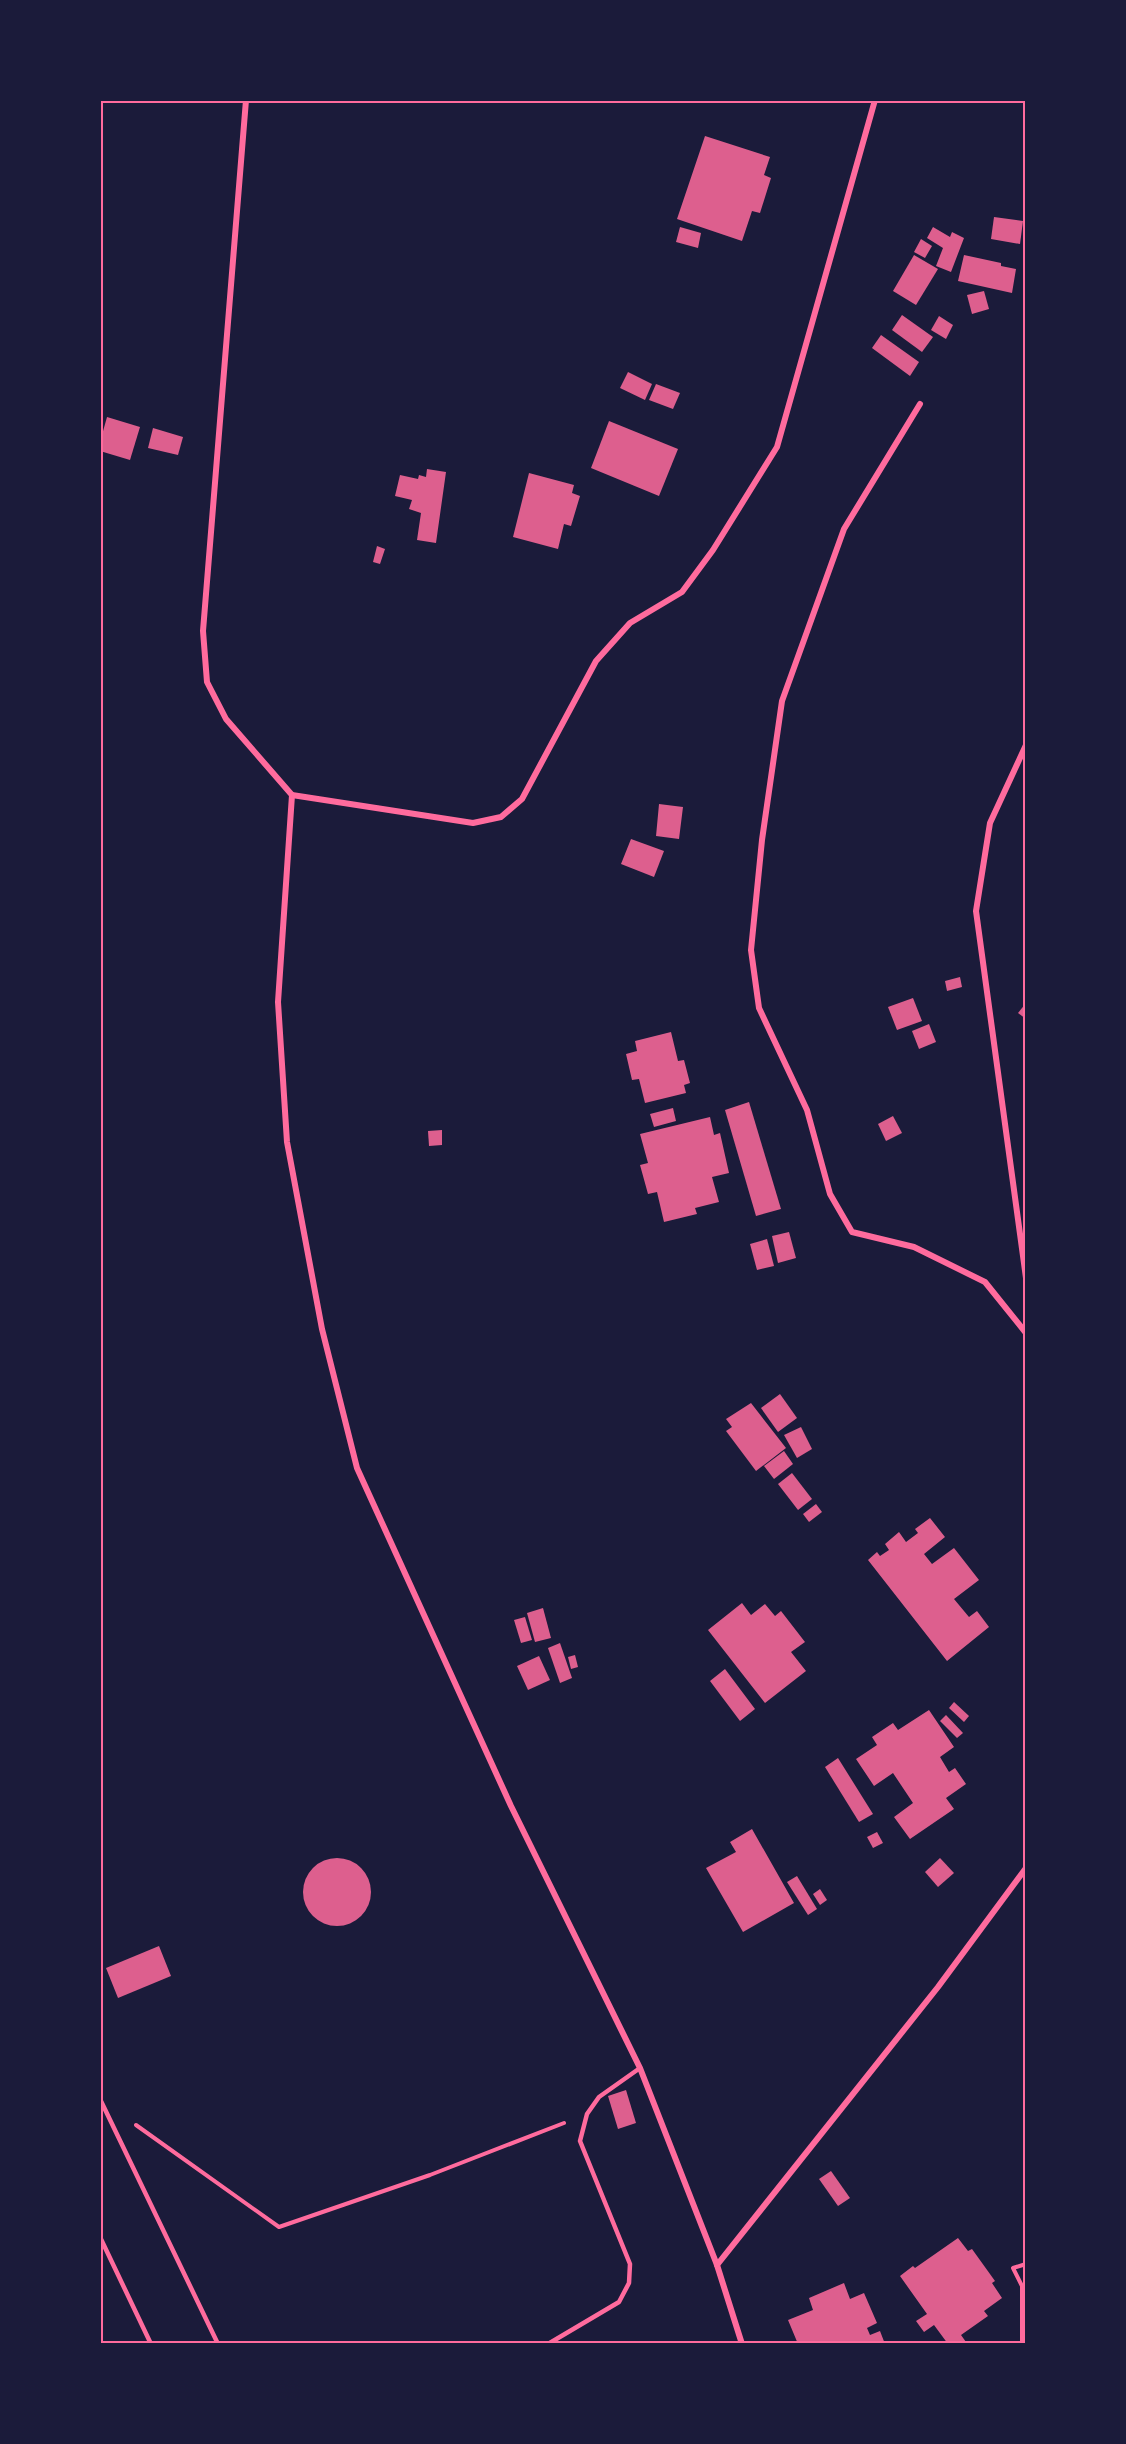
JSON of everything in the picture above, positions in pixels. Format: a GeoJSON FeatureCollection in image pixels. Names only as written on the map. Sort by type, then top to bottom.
{"type":"FeatureCollection","features":[{"type":"Feature","properties":{"kind":"street"},"geometry":{"type":"LineString","coordinates":[[246,100],[204,641],[207,682],[226,718],[292,795],[473,824],[501,817],[522,799],[596,661],[630,623],[682,592],[713,550],[777,447],[875,100]]}},
{"type":"Feature","properties":{"kind":"street"},"geometry":{"type":"LineString","coordinates":[[920,404],[843,529],[782,701],[762,840],[751,950],[759,1008],[807,1110],[830,1194],[852,1232],[914,1246],[985,1282],[1026,1333]]}},
{"type":"Feature","properties":{"kind":"street"},"geometry":{"type":"LineString","coordinates":[[1026,745],[990,823],[976,911],[1026,1278]]}},
{"type":"Feature","properties":{"kind":"street"},"geometry":{"type":"LineString","coordinates":[[292,795],[278,1002],[287,1142],[322,1329],[357,1468],[511,1806],[640,2068],[717,2265],[742,2343]]}},
{"type":"Feature","properties":{"kind":"street"},"geometry":{"type":"LineString","coordinates":[[717,2265],[938,1987],[1026,1869]]}},
{"type":"Feature","properties":{"kind":"lane"},"geometry":{"type":"LineString","coordinates":[[548,2343],[619,2302],[629,2283],[630,2264],[580,2140],[587,2114],[599,2097],[640,2068]]}},
{"type":"Feature","properties":{"kind":"lane"},"geometry":{"type":"LineString","coordinates":[[100,2099],[218,2343]]}},
{"type":"Feature","properties":{"kind":"lane"},"geometry":{"type":"LineString","coordinates":[[100,2237],[151,2343]]}},
{"type":"Feature","properties":{"kind":"path"},"geometry":{"type":"LineString","coordinates":[[104,2105],[149,2133],[279,2227],[430,2175],[587,2114]]}},
{"type":"Feature","properties":{"kind":"path"},"geometry":{"type":"LineString","coordinates":[[1022,2343],[1023,2286],[1013,2268],[1026,2264]]}},
{"type":"Feature","properties":{"kind":"building"},"geometry":{"type":"Polygon","coordinates":[[[705,136],[770,157],[764,175],[771,178],[760,213],[752,211],[742,241],[677,219],[705,136]]]}},
{"type":"Feature","properties":{"kind":"building"},"geometry":{"type":"Polygon","coordinates":[[[994,217],[1023,221],[1020,244],[991,239],[994,217]]]}},
{"type":"Feature","properties":{"kind":"building"},"geometry":{"type":"Polygon","coordinates":[[[680,227],[701,233],[698,248],[676,242],[680,227]]]}},
{"type":"Feature","properties":{"kind":"building"},"geometry":{"type":"Polygon","coordinates":[[[933,227],[950,237],[952,232],[964,238],[951,272],[936,266],[943,248],[927,238],[933,227]]]}},
{"type":"Feature","properties":{"kind":"building"},"geometry":{"type":"Polygon","coordinates":[[[921,239],[932,246],[925,258],[914,252],[921,239]]]}},
{"type":"Feature","properties":{"kind":"building"},"geometry":{"type":"Polygon","coordinates":[[[914,255],[938,269],[916,305],[893,291],[914,255]]]}},
{"type":"Feature","properties":{"kind":"building"},"geometry":{"type":"Polygon","coordinates":[[[964,255],[1001,263],[1001,266],[1016,269],[1012,293],[958,281],[964,255]]]}},
{"type":"Feature","properties":{"kind":"building"},"geometry":{"type":"Polygon","coordinates":[[[984,291],[989,309],[972,314],[967,295],[984,291]]]}},
{"type":"Feature","properties":{"kind":"building"},"geometry":{"type":"Polygon","coordinates":[[[902,315],[933,337],[922,352],[892,330],[902,315]]]}},
{"type":"Feature","properties":{"kind":"building"},"geometry":{"type":"Polygon","coordinates":[[[939,316],[953,325],[946,339],[931,330],[939,316]]]}},
{"type":"Feature","properties":{"kind":"building"},"geometry":{"type":"Polygon","coordinates":[[[881,335],[919,362],[910,376],[872,348],[881,335]]]}},
{"type":"Feature","properties":{"kind":"building"},"geometry":{"type":"Polygon","coordinates":[[[628,372],[652,384],[645,400],[620,388],[628,372]]]}},
{"type":"Feature","properties":{"kind":"building"},"geometry":{"type":"Polygon","coordinates":[[[656,384],[680,393],[673,409],[649,400],[656,384]]]}},
{"type":"Feature","properties":{"kind":"building"},"geometry":{"type":"Polygon","coordinates":[[[107,417],[140,427],[130,460],[100,451],[100,442],[107,417]]]}},
{"type":"Feature","properties":{"kind":"building"},"geometry":{"type":"Polygon","coordinates":[[[609,421],[678,449],[659,496],[591,468],[609,421]]]}},
{"type":"Feature","properties":{"kind":"building"},"geometry":{"type":"Polygon","coordinates":[[[153,428],[183,437],[178,455],[148,448],[153,428]]]}},
{"type":"Feature","properties":{"kind":"building"},"geometry":{"type":"Polygon","coordinates":[[[427,469],[446,472],[436,543],[417,540],[421,513],[409,509],[412,500],[395,496],[400,475],[418,479],[419,475],[426,477],[427,469]]]}},
{"type":"Feature","properties":{"kind":"building"},"geometry":{"type":"Polygon","coordinates":[[[529,473],[574,485],[572,493],[580,496],[571,526],[564,524],[558,549],[513,537],[529,473]]]}},
{"type":"Feature","properties":{"kind":"building"},"geometry":{"type":"Polygon","coordinates":[[[377,546],[385,549],[380,564],[373,562],[377,546]]]}},
{"type":"Feature","properties":{"kind":"building"},"geometry":{"type":"Polygon","coordinates":[[[659,804],[683,807],[679,839],[656,836],[659,804]]]}},
{"type":"Feature","properties":{"kind":"building"},"geometry":{"type":"Polygon","coordinates":[[[631,839],[664,851],[654,877],[621,864],[631,839]]]}},
{"type":"Feature","properties":{"kind":"building"},"geometry":{"type":"Polygon","coordinates":[[[960,977],[962,987],[947,991],[945,981],[960,977]]]}},
{"type":"Feature","properties":{"kind":"building"},"geometry":{"type":"Polygon","coordinates":[[[913,998],[922,1021],[897,1030],[888,1007],[913,998]]]}},
{"type":"Feature","properties":{"kind":"building"},"geometry":{"type":"Polygon","coordinates":[[[1026,1003],[1026,1019],[1018,1013],[1026,1003]]]}},
{"type":"Feature","properties":{"kind":"building"},"geometry":{"type":"Polygon","coordinates":[[[929,1024],[936,1042],[919,1049],[912,1031],[929,1024]]]}},
{"type":"Feature","properties":{"kind":"building"},"geometry":{"type":"Polygon","coordinates":[[[671,1032],[678,1061],[684,1060],[690,1083],[684,1085],[686,1093],[645,1103],[639,1079],[632,1080],[626,1054],[637,1051],[635,1041],[671,1032]]]}},
{"type":"Feature","properties":{"kind":"building"},"geometry":{"type":"Polygon","coordinates":[[[749,1102],[781,1209],[756,1216],[725,1110],[749,1102]]]}},
{"type":"Feature","properties":{"kind":"building"},"geometry":{"type":"Polygon","coordinates":[[[673,1108],[676,1121],[654,1127],[650,1114],[673,1108]]]}},
{"type":"Feature","properties":{"kind":"building"},"geometry":{"type":"Polygon","coordinates":[[[893,1116],[902,1133],[886,1141],[878,1124],[893,1116]]]}},
{"type":"Feature","properties":{"kind":"building"},"geometry":{"type":"Polygon","coordinates":[[[710,1117],[714,1135],[720,1133],[729,1173],[712,1177],[719,1202],[695,1208],[697,1214],[664,1222],[657,1192],[648,1194],[640,1165],[648,1163],[640,1134],[710,1117]]]}},
{"type":"Feature","properties":{"kind":"building"},"geometry":{"type":"Polygon","coordinates":[[[442,1130],[442,1145],[429,1146],[428,1131],[442,1130]]]}},
{"type":"Feature","properties":{"kind":"building"},"geometry":{"type":"Polygon","coordinates":[[[789,1232],[796,1258],[778,1263],[772,1236],[789,1232]]]}},
{"type":"Feature","properties":{"kind":"building"},"geometry":{"type":"Polygon","coordinates":[[[767,1239],[774,1266],[757,1270],[750,1244],[767,1239]]]}},
{"type":"Feature","properties":{"kind":"building"},"geometry":{"type":"Polygon","coordinates":[[[780,1394],[797,1418],[778,1432],[761,1408],[780,1394]]]}},
{"type":"Feature","properties":{"kind":"building"},"geometry":{"type":"Polygon","coordinates":[[[751,1403],[786,1448],[756,1471],[726,1431],[732,1427],[726,1419],[751,1403]]]}},
{"type":"Feature","properties":{"kind":"building"},"geometry":{"type":"Polygon","coordinates":[[[801,1427],[812,1449],[797,1458],[784,1435],[801,1427]]]}},
{"type":"Feature","properties":{"kind":"building"},"geometry":{"type":"Polygon","coordinates":[[[784,1451],[793,1464],[774,1479],[764,1466],[784,1451]]]}},
{"type":"Feature","properties":{"kind":"building"},"geometry":{"type":"Polygon","coordinates":[[[792,1473],[812,1499],[798,1510],[778,1484],[792,1473]]]}},
{"type":"Feature","properties":{"kind":"building"},"geometry":{"type":"Polygon","coordinates":[[[816,1504],[822,1512],[809,1522],[803,1514],[816,1504]]]}},
{"type":"Feature","properties":{"kind":"building"},"geometry":{"type":"Polygon","coordinates":[[[930,1518],[945,1537],[924,1554],[932,1564],[954,1548],[979,1580],[954,1599],[969,1617],[977,1611],[989,1627],[947,1661],[868,1560],[877,1552],[880,1556],[889,1550],[885,1544],[899,1532],[906,1542],[918,1533],[915,1529],[930,1518]]]}},
{"type":"Feature","properties":{"kind":"building"},"geometry":{"type":"Polygon","coordinates":[[[742,1603],[751,1615],[765,1604],[775,1616],[781,1611],[805,1642],[791,1652],[806,1671],[765,1703],[708,1630],[742,1603]]]}},
{"type":"Feature","properties":{"kind":"building"},"geometry":{"type":"Polygon","coordinates":[[[543,1608],[551,1638],[535,1642],[527,1613],[543,1608]]]}},
{"type":"Feature","properties":{"kind":"building"},"geometry":{"type":"Polygon","coordinates":[[[525,1617],[532,1640],[521,1643],[514,1620],[525,1617]]]}},
{"type":"Feature","properties":{"kind":"building"},"geometry":{"type":"Polygon","coordinates":[[[560,1643],[572,1678],[560,1683],[548,1648],[560,1643]]]}},
{"type":"Feature","properties":{"kind":"building"},"geometry":{"type":"Polygon","coordinates":[[[575,1655],[578,1667],[571,1669],[568,1657],[575,1655]]]}},
{"type":"Feature","properties":{"kind":"building"},"geometry":{"type":"Polygon","coordinates":[[[539,1656],[550,1680],[528,1690],[517,1666],[539,1656]]]}},
{"type":"Feature","properties":{"kind":"building"},"geometry":{"type":"Polygon","coordinates":[[[725,1669],[755,1709],[740,1721],[710,1681],[725,1669]]]}},
{"type":"Feature","properties":{"kind":"building"},"geometry":{"type":"Polygon","coordinates":[[[954,1702],[969,1716],[964,1722],[949,1708],[954,1702]]]}},
{"type":"Feature","properties":{"kind":"building"},"geometry":{"type":"Polygon","coordinates":[[[929,1710],[954,1747],[940,1757],[949,1772],[955,1768],[966,1784],[946,1798],[954,1809],[910,1839],[894,1817],[913,1803],[893,1773],[874,1786],[856,1759],[877,1745],[872,1737],[893,1723],[898,1730],[929,1710]]]}},
{"type":"Feature","properties":{"kind":"building"},"geometry":{"type":"Polygon","coordinates":[[[946,1715],[963,1733],[957,1738],[940,1721],[946,1715]]]}},
{"type":"Feature","properties":{"kind":"building"},"geometry":{"type":"Polygon","coordinates":[[[838,1758],[873,1814],[859,1822],[825,1767],[838,1758]]]}},
{"type":"Feature","properties":{"kind":"building"},"geometry":{"type":"Polygon","coordinates":[[[752,1829],[794,1903],[743,1932],[706,1868],[736,1852],[730,1842],[752,1829]]]}},
{"type":"Feature","properties":{"kind":"building"},"geometry":{"type":"Polygon","coordinates":[[[877,1832],[883,1843],[873,1848],[867,1837],[877,1832]]]}},
{"type":"Feature","properties":{"kind":"building"},"geometry":{"type":"Polygon","coordinates":[[[337,1858],[350,1861],[361,1868],[368,1879],[371,1892],[368,1905],[361,1916],[350,1923],[337,1926],[324,1923],[313,1916],[306,1905],[303,1892],[306,1879],[313,1868],[324,1861],[337,1858]]]}},
{"type":"Feature","properties":{"kind":"building"},"geometry":{"type":"Polygon","coordinates":[[[940,1858],[954,1873],[938,1887],[925,1872],[940,1858]]]}},
{"type":"Feature","properties":{"kind":"building"},"geometry":{"type":"Polygon","coordinates":[[[797,1876],[817,1909],[808,1915],[787,1882],[797,1876]]]}},
{"type":"Feature","properties":{"kind":"building"},"geometry":{"type":"Polygon","coordinates":[[[820,1889],[827,1900],[820,1905],[813,1894],[820,1889]]]}},
{"type":"Feature","properties":{"kind":"building"},"geometry":{"type":"Polygon","coordinates":[[[159,1946],[171,1976],[118,1998],[106,1968],[159,1946]]]}},
{"type":"Feature","properties":{"kind":"building"},"geometry":{"type":"Polygon","coordinates":[[[626,2090],[636,2123],[618,2129],[608,2096],[626,2090]]]}},
{"type":"Feature","properties":{"kind":"building"},"geometry":{"type":"Polygon","coordinates":[[[831,2171],[850,2198],[838,2206],[819,2179],[831,2171]]]}},
{"type":"Feature","properties":{"kind":"building"},"geometry":{"type":"Polygon","coordinates":[[[958,2238],[968,2251],[972,2249],[995,2281],[992,2283],[1002,2298],[984,2311],[988,2316],[961,2335],[966,2342],[948,2344],[934,2325],[924,2332],[916,2321],[927,2314],[900,2276],[958,2238]]]}},
{"type":"Feature","properties":{"kind":"building"},"geometry":{"type":"Polygon","coordinates":[[[844,2283],[850,2299],[864,2293],[877,2323],[867,2328],[870,2335],[880,2331],[885,2344],[798,2344],[788,2320],[813,2310],[809,2298],[844,2283]]]}}]}
